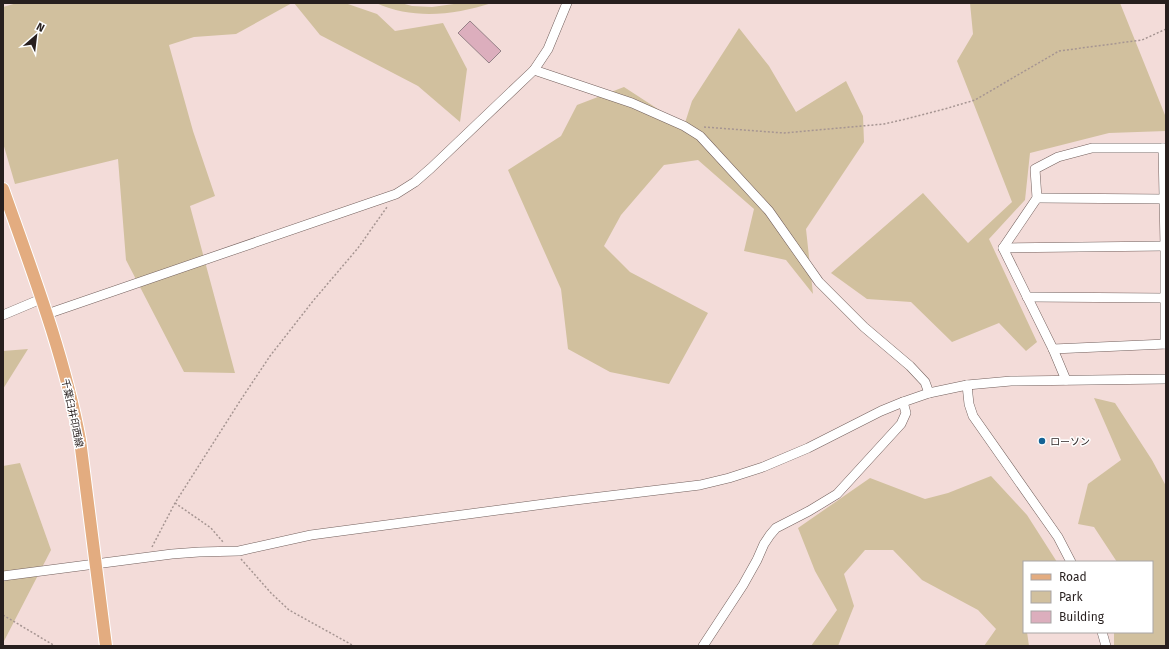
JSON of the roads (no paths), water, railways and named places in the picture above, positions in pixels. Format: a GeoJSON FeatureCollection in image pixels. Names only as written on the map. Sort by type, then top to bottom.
{"type":"FeatureCollection","features":[{"type":"Feature","properties":{"kind":"main road","name":"千葉臼井印西線"},"geometry":{"type":"LineString","coordinates":[[3,189],[47,314],[75,414],[80,440],[106,646]]}},
{"type":"Feature","properties":{"kind":"street"},"geometry":{"type":"LineString","coordinates":[[47,314],[396,194],[415,182],[431,168],[534,70],[548,49],[567,3]]}},
{"type":"Feature","properties":{"kind":"street"},"geometry":{"type":"LineString","coordinates":[[534,70],[632,103],[684,126],[700,136],[769,211],[820,282],[864,327],[925,382],[929,393]]}},
{"type":"Feature","properties":{"kind":"street"},"geometry":{"type":"LineString","coordinates":[[1003,248],[1037,198],[1036,170],[1058,157],[1092,148],[1164,148],[1166,344],[1053,349]]}},
{"type":"Feature","properties":{"kind":"street"},"geometry":{"type":"LineString","coordinates":[[1037,198],[1165,199]]}},
{"type":"Feature","properties":{"kind":"street"},"geometry":{"type":"LineString","coordinates":[[1003,248],[1166,246]]}},
{"type":"Feature","properties":{"kind":"street"},"geometry":{"type":"LineString","coordinates":[[1003,248],[1053,349],[1066,380]]}},
{"type":"Feature","properties":{"kind":"street"},"geometry":{"type":"LineString","coordinates":[[1027,297],[1165,298]]}},
{"type":"Feature","properties":{"kind":"street"},"geometry":{"type":"LineString","coordinates":[[3,315],[41,299]]}},
{"type":"Feature","properties":{"kind":"street"},"geometry":{"type":"LineString","coordinates":[[3,576],[172,554],[239,552],[311,535],[700,485],[729,478],[763,467],[808,448],[881,411],[903,402],[929,393],[967,385],[990,382],[1166,379]]}},
{"type":"Feature","properties":{"kind":"street"},"geometry":{"type":"LineString","coordinates":[[967,385],[969,404],[973,416],[1058,537],[1070,561]]}},
{"type":"Feature","properties":{"kind":"street"},"geometry":{"type":"LineString","coordinates":[[703,646],[743,585],[770,535],[776,528],[809,511],[837,494],[901,424],[906,413],[903,402]]}},
{"type":"Feature","properties":{"kind":"street"},"geometry":{"type":"LineString","coordinates":[[1102,633],[1106,646]]}},
{"type":"Feature","properties":{"kind":"place","name":"ローソン"},"geometry":{"type":"Point","coordinates":[1042,441]}}]}
